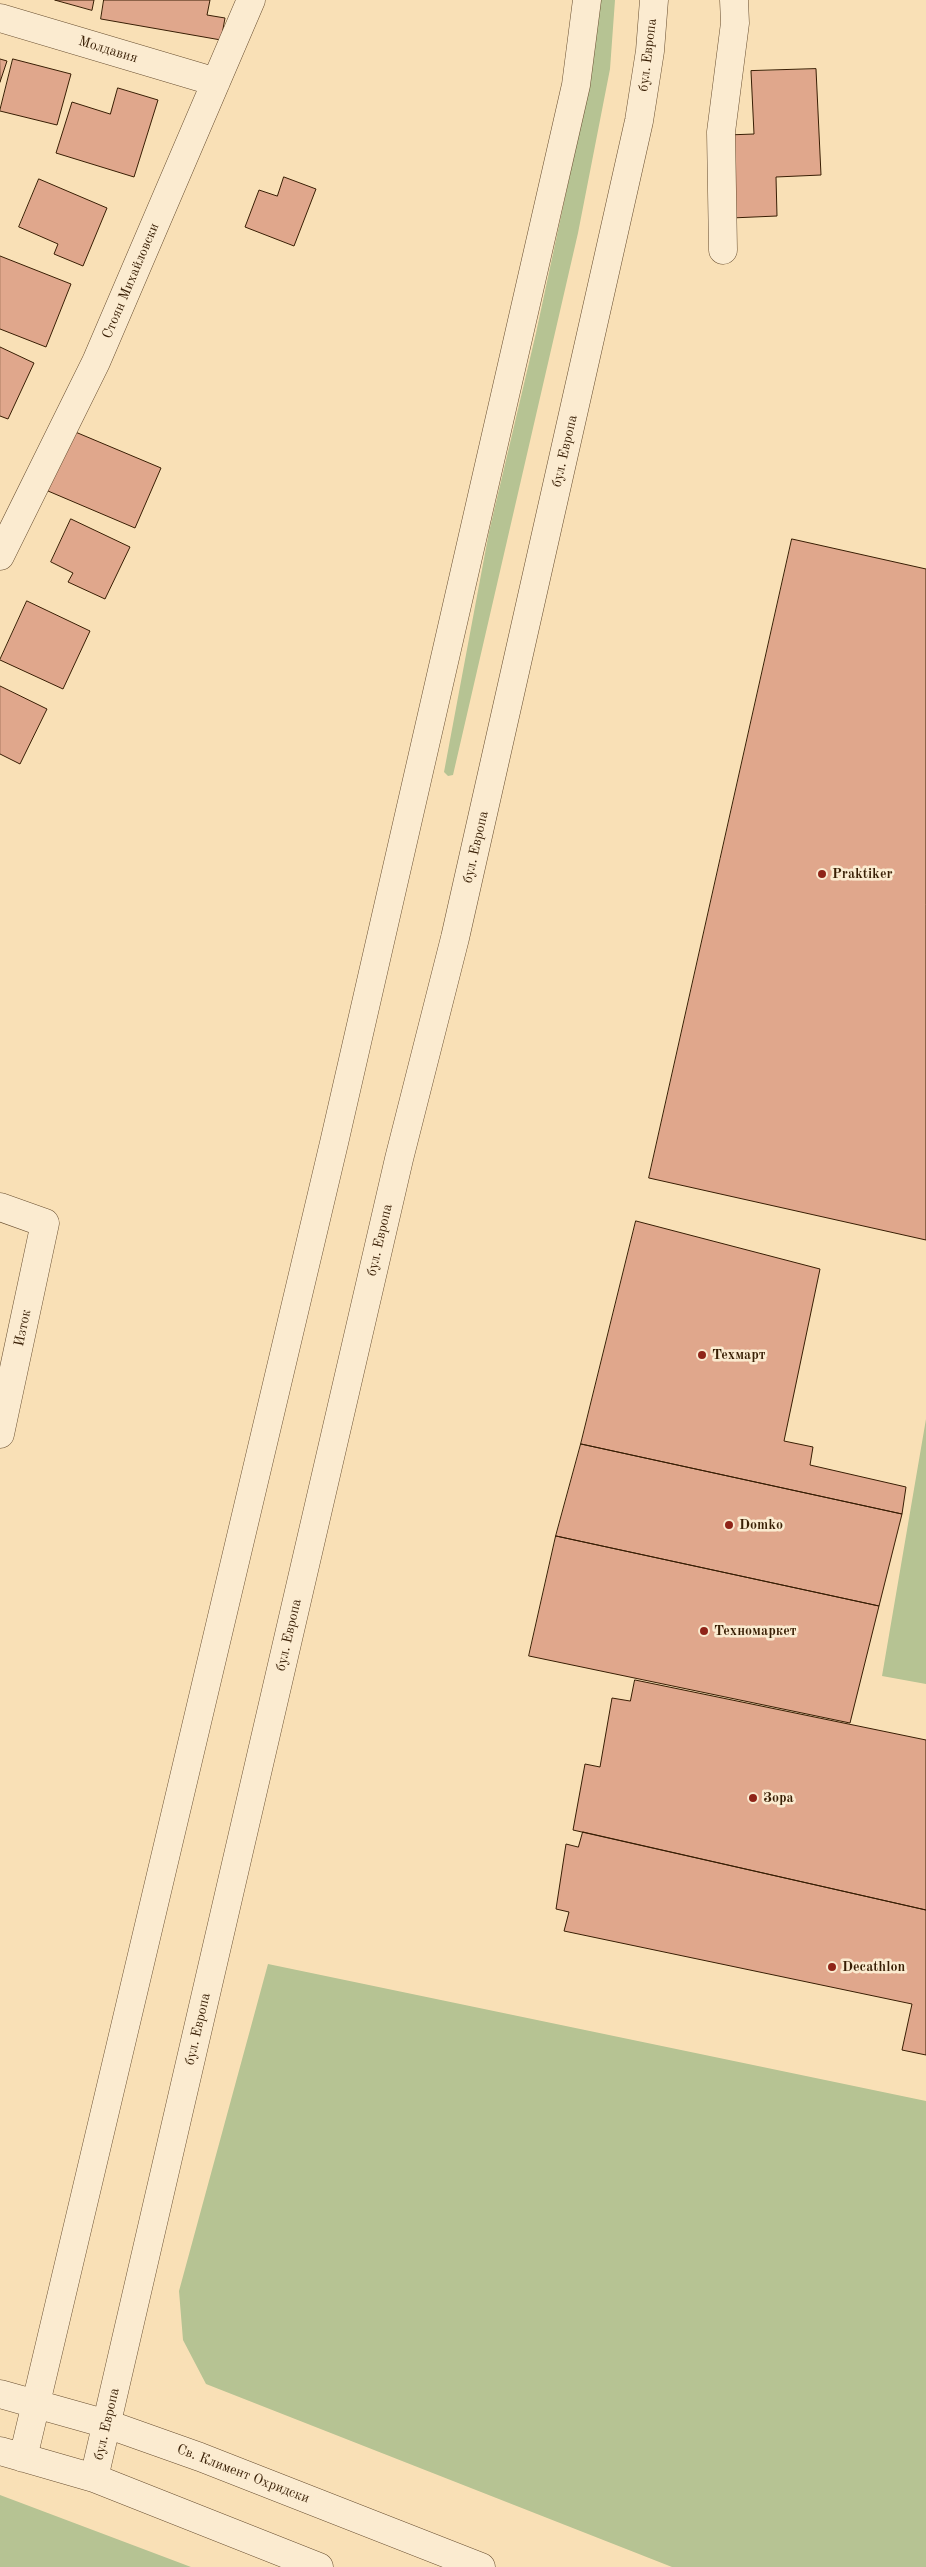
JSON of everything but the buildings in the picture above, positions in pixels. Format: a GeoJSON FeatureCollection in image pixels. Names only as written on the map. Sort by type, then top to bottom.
{"type":"FeatureCollection","features":[{"type":"Feature","properties":{"kind":"street","name":"Стоян Михайловски"},"geometry":{"type":"LineString","coordinates":[[0,556],[96,362],[251,0]]}},
{"type":"Feature","properties":{"kind":"street"},"geometry":{"type":"LineString","coordinates":[[319,2567],[94,2478],[12,2455],[36,2404],[334,1143],[576,85],[587,0]]}},
{"type":"Feature","properties":{"kind":"street","name":"бул. Европа"},"geometry":{"type":"LineString","coordinates":[[94,2478],[399,1159],[456,938],[639,121],[650,51],[654,0]]}},
{"type":"Feature","properties":{"kind":"street"},"geometry":{"type":"LineString","coordinates":[[723,250],[721,132],[735,23],[734,0]]}},
{"type":"Feature","properties":{"kind":"street","name":"Молдавия"},"geometry":{"type":"LineString","coordinates":[[0,18],[216,82]]}},
{"type":"Feature","properties":{"kind":"street","name":"Изток"},"geometry":{"type":"LineString","coordinates":[[0,1207],[45,1223],[0,1434]]}},
{"type":"Feature","properties":{"kind":"street","name":"Св. Климент Охридски"},"geometry":{"type":"LineString","coordinates":[[0,2394],[107,2424],[256,2477],[481,2567]]}},
{"type":"Feature","properties":{"kind":"green space"},"geometry":{"type":"Polygon","coordinates":[[[596,0],[615,0],[610,69],[578,233],[453,775],[448,776],[444,772],[489,532],[536,333],[578,137],[596,0]]]}},
{"type":"Feature","properties":{"kind":"green space"},"geometry":{"type":"Polygon","coordinates":[[[926,1419],[926,1684],[882,1676],[926,1419]]]}},
{"type":"Feature","properties":{"kind":"green space"},"geometry":{"type":"Polygon","coordinates":[[[268,1964],[926,2101],[926,2567],[672,2567],[206,2384],[183,2340],[179,2291],[268,1964]]]}},
{"type":"Feature","properties":{"kind":"green space"},"geometry":{"type":"Polygon","coordinates":[[[0,2495],[191,2567],[0,2567],[0,2495]]]}},
{"type":"Feature","properties":{"kind":"place","name":"Praktiker"},"geometry":{"type":"Point","coordinates":[822,874]}},
{"type":"Feature","properties":{"kind":"place","name":"Техмарт"},"geometry":{"type":"Point","coordinates":[702,1355]}},
{"type":"Feature","properties":{"kind":"place","name":"Domko"},"geometry":{"type":"Point","coordinates":[729,1525]}},
{"type":"Feature","properties":{"kind":"place","name":"Техномаркет"},"geometry":{"type":"Point","coordinates":[704,1631]}},
{"type":"Feature","properties":{"kind":"place","name":"Зора"},"geometry":{"type":"Point","coordinates":[753,1798]}},
{"type":"Feature","properties":{"kind":"place","name":"Decathlon"},"geometry":{"type":"Point","coordinates":[832,1967]}}]}
